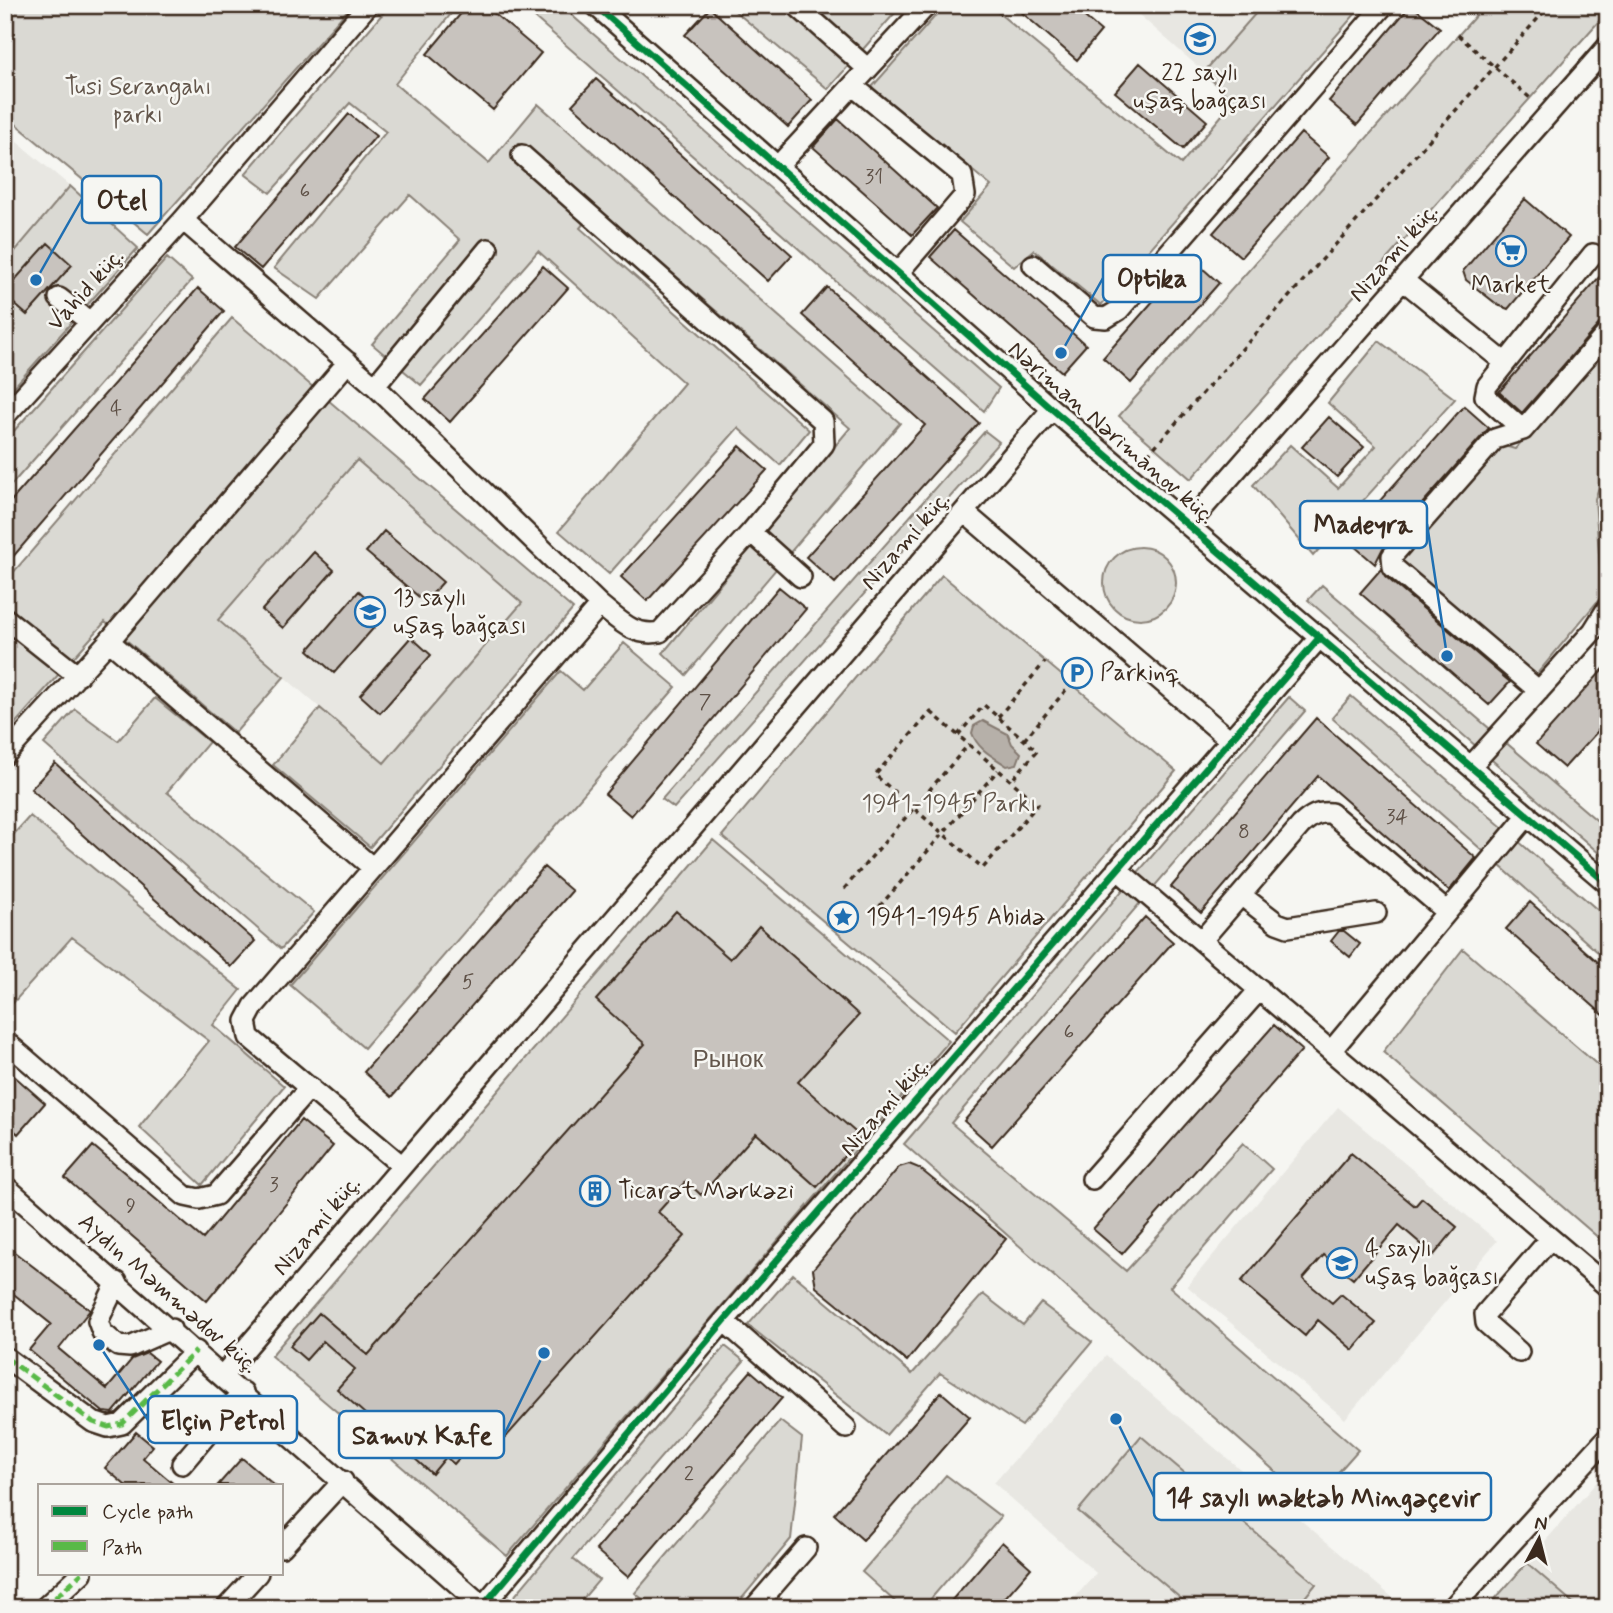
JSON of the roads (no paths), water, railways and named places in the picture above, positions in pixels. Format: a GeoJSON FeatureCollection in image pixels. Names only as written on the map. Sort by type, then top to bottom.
{"type":"FeatureCollection","features":[{"type":"Feature","properties":{"kind":"street","name":"Vahid küç."},"geometry":{"type":"LineString","coordinates":[[5,416],[183,220],[368,5]]}},
{"type":"Feature","properties":{"kind":"street","name":"Nəriman Nərimanov küç."},"geometry":{"type":"LineString","coordinates":[[595,5],[1052,409],[1608,884]]}},
{"type":"Feature","properties":{"kind":"street"},"geometry":{"type":"LineString","coordinates":[[796,5],[868,69]]}},
{"type":"Feature","properties":{"kind":"street"},"geometry":{"type":"LineString","coordinates":[[778,166],[927,5]]}},
{"type":"Feature","properties":{"kind":"street"},"geometry":{"type":"LineString","coordinates":[[1033,265],[1094,317],[1106,318],[1119,310],[1384,5]]}},
{"type":"Feature","properties":{"kind":"street","name":"Nizami küç."},"geometry":{"type":"LineString","coordinates":[[1189,524],[1608,46]]}},
{"type":"Feature","properties":{"kind":"street"},"geometry":{"type":"LineString","coordinates":[[853,86],[962,175],[966,184],[965,195],[898,273]]}},
{"type":"Feature","properties":{"kind":"street"},"geometry":{"type":"LineString","coordinates":[[183,220],[375,386],[600,605],[634,632],[648,635],[660,632],[751,532],[824,444],[823,421],[522,155]]}},
{"type":"Feature","properties":{"kind":"street"},"geometry":{"type":"LineString","coordinates":[[375,386],[488,249]]}},
{"type":"Feature","properties":{"kind":"street"},"geometry":{"type":"LineString","coordinates":[[1523,430],[1485,396],[1487,386],[1593,254]]}},
{"type":"Feature","properties":{"kind":"street"},"geometry":{"type":"LineString","coordinates":[[1403,280],[1504,362]]}},
{"type":"Feature","properties":{"kind":"street"},"geometry":{"type":"LineString","coordinates":[[59,298],[90,322]]}},
{"type":"Feature","properties":{"kind":"street"},"geometry":{"type":"LineString","coordinates":[[1539,691],[1393,567],[1392,556],[1494,439],[1523,430],[1608,332]]}},
{"type":"Feature","properties":{"kind":"street"},"geometry":{"type":"LineString","coordinates":[[5,755],[110,640],[348,362]]}},
{"type":"Feature","properties":{"kind":"street","name":"Nizami küç."},"geometry":{"type":"LineString","coordinates":[[223,1375],[1052,409]]}},
{"type":"Feature","properties":{"kind":"street"},"geometry":{"type":"LineString","coordinates":[[964,512],[1230,740]]}},
{"type":"Feature","properties":{"kind":"street"},"geometry":{"type":"LineString","coordinates":[[751,532],[801,577]]}},
{"type":"Feature","properties":{"kind":"street"},"geometry":{"type":"LineString","coordinates":[[401,1165],[249,1037],[246,1021],[254,1006],[600,605]]}},
{"type":"Feature","properties":{"kind":"street"},"geometry":{"type":"LineString","coordinates":[[1471,766],[1593,631],[1608,608]]}},
{"type":"Feature","properties":{"kind":"street"},"geometry":{"type":"LineString","coordinates":[[5,618],[78,676]]}},
{"type":"Feature","properties":{"kind":"street","name":"Nizami küç."},"geometry":{"type":"LineString","coordinates":[[484,1607],[724,1321],[1320,637]]}},
{"type":"Feature","properties":{"kind":"street"},"geometry":{"type":"LineString","coordinates":[[110,640],[373,868]]}},
{"type":"Feature","properties":{"kind":"street"},"geometry":{"type":"LineString","coordinates":[[1202,940],[1312,815],[1331,813],[1447,912]]}},
{"type":"Feature","properties":{"kind":"street"},"geometry":{"type":"LineString","coordinates":[[1331,1051],[1528,815]]}},
{"type":"Feature","properties":{"kind":"street"},"geometry":{"type":"LineString","coordinates":[[1117,869],[1608,1287]]}},
{"type":"Feature","properties":{"kind":"street"},"geometry":{"type":"LineString","coordinates":[[1241,895],[1277,923],[1288,927],[1376,913]]}},
{"type":"Feature","properties":{"kind":"street"},"geometry":{"type":"LineString","coordinates":[[1093,1178],[1260,989]]}},
{"type":"Feature","properties":{"kind":"street"},"geometry":{"type":"LineString","coordinates":[[5,1041],[185,1196],[199,1199],[216,1195],[310,1087]]}},
{"type":"Feature","properties":{"kind":"street","name":"Aydın Məmmədov küç."},"geometry":{"type":"LineString","coordinates":[[5,1186],[243,1392],[484,1607]]}},
{"type":"Feature","properties":{"kind":"street"},"geometry":{"type":"LineString","coordinates":[[1519,1352],[1486,1323],[1485,1314],[1550,1238]]}},
{"type":"Feature","properties":{"kind":"street"},"geometry":{"type":"LineString","coordinates":[[117,1282],[98,1321],[102,1332],[118,1346],[131,1346],[171,1329]]}},
{"type":"Feature","properties":{"kind":"street"},"geometry":{"type":"LineString","coordinates":[[724,1321],[846,1428]]}},
{"type":"Feature","properties":{"kind":"street"},"geometry":{"type":"LineString","coordinates":[[5,1357],[93,1422],[108,1427],[122,1423],[196,1351]]}},
{"type":"Feature","properties":{"kind":"street"},"geometry":{"type":"LineString","coordinates":[[182,1464],[243,1392]]}},
{"type":"Feature","properties":{"kind":"street"},"geometry":{"type":"LineString","coordinates":[[1452,1608],[1608,1437]]}},
{"type":"Feature","properties":{"kind":"street"},"geometry":{"type":"LineString","coordinates":[[284,1545],[343,1481]]}},
{"type":"Feature","properties":{"kind":"street"},"geometry":{"type":"LineString","coordinates":[[754,1608],[806,1548]]}},
{"type":"Feature","properties":{"kind":"street"},"geometry":{"type":"LineString","coordinates":[[44,1608],[81,1574]]}},
{"type":"Feature","properties":{"kind":"street"},"geometry":{"type":"LineString","coordinates":[[226,1608],[257,1574]]}},
{"type":"Feature","properties":{"kind":"place","name":"22 saylı uşaq bağçası"},"geometry":{"type":"Point","coordinates":[1200,39]}},
{"type":"Feature","properties":{"kind":"place","name":"Market"},"geometry":{"type":"Point","coordinates":[1511,251]}},
{"type":"Feature","properties":{"kind":"place","name":"Otel"},"geometry":{"type":"Point","coordinates":[36,280]}},
{"type":"Feature","properties":{"kind":"place","name":"Optika"},"geometry":{"type":"Point","coordinates":[1061,353]}},
{"type":"Feature","properties":{"kind":"place","name":"13 saylı uşaq bağçası"},"geometry":{"type":"Point","coordinates":[370,612]}},
{"type":"Feature","properties":{"kind":"place","name":"Madeyra"},"geometry":{"type":"Point","coordinates":[1447,656]}},
{"type":"Feature","properties":{"kind":"place","name":"Parkinq"},"geometry":{"type":"Point","coordinates":[1077,673]}},
{"type":"Feature","properties":{"kind":"place","name":"1941-1945 Abidə"},"geometry":{"type":"Point","coordinates":[843,917]}},
{"type":"Feature","properties":{"kind":"place","name":"Ticarət Mərkəzi"},"geometry":{"type":"Point","coordinates":[595,1191]}},
{"type":"Feature","properties":{"kind":"place","name":"4 saylı uşaq bağçası"},"geometry":{"type":"Point","coordinates":[1342,1263]}},
{"type":"Feature","properties":{"kind":"place","name":"Elçin Petrol"},"geometry":{"type":"Point","coordinates":[99,1345]}},
{"type":"Feature","properties":{"kind":"place","name":"Samux Kafe"},"geometry":{"type":"Point","coordinates":[544,1353]}},
{"type":"Feature","properties":{"kind":"place","name":"14 saylı məktəb Mingəçevir"},"geometry":{"type":"Point","coordinates":[1116,1419]}},
{"type":"Feature","properties":{"kind":"park label","name":"Tusi Serangahı parkı"},"geometry":{"type":"Point","coordinates":[138,101]}},
{"type":"Feature","properties":{"kind":"park label","name":"1941-1945 Parkı"},"geometry":{"type":"Point","coordinates":[949,804]}},
{"type":"Feature","properties":{"kind":"park label","name":"Рынок"},"geometry":{"type":"Point","coordinates":[728,1060]}}]}
